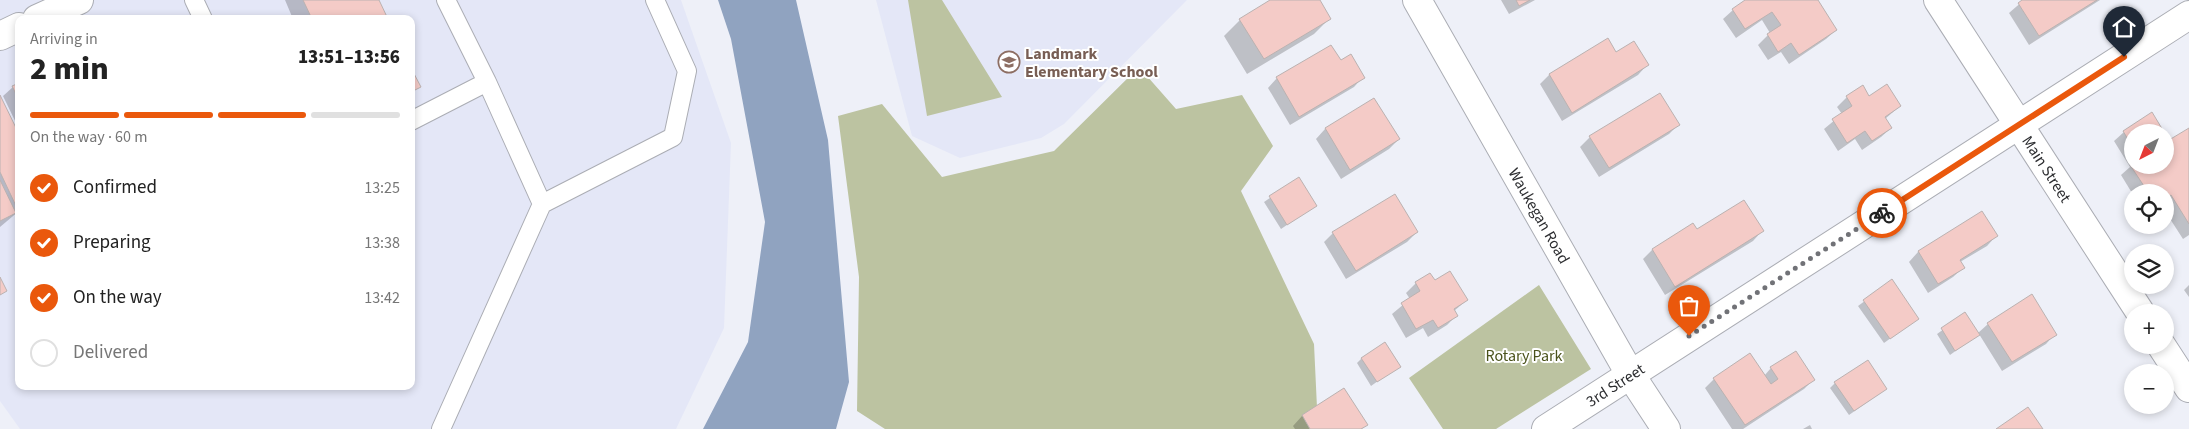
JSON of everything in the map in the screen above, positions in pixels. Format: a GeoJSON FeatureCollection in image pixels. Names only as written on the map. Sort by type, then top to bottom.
{"type":"FeatureCollection","features":[{"type":"Feature","properties":{"kind":"street"},"geometry":{"type":"LineString","coordinates":[[46,15],[79,0]]}},
{"type":"Feature","properties":{"kind":"street","name":"Waukegan Road"},"geometry":{"type":"LineString","coordinates":[[1417,0],[1630,374],[1666,429]]}},
{"type":"Feature","properties":{"kind":"street","name":"Main Street"},"geometry":{"type":"LineString","coordinates":[[1938,0],[2135,304]]}},
{"type":"Feature","properties":{"kind":"street","name":"3rd Street"},"geometry":{"type":"LineString","coordinates":[[1546,429],[2189,15]]}},
{"type":"Feature","properties":{"kind":"street"},"geometry":{"type":"LineString","coordinates":[[0,36],[15,29]]}},
{"type":"Feature","properties":{"kind":"street"},"geometry":{"type":"LineString","coordinates":[[2167,354],[2189,388]]}},
{"type":"Feature","properties":{"kind":"lane"},"geometry":{"type":"LineString","coordinates":[[194,0],[201,15]]}},
{"type":"Feature","properties":{"kind":"lane"},"geometry":{"type":"LineString","coordinates":[[446,0],[487,82],[542,204]]}},
{"type":"Feature","properties":{"kind":"lane"},"geometry":{"type":"LineString","coordinates":[[441,429],[542,204],[673,137],[687,71],[655,0]]}},
{"type":"Feature","properties":{"kind":"lane"},"geometry":{"type":"LineString","coordinates":[[415,119],[487,82]]}},
{"type":"Feature","properties":{"kind":"shaded area"},"geometry":{"type":"Polygon","coordinates":[[[0,0],[681,0],[731,143],[724,328],[676,429],[20,429],[0,401],[0,0]]]}},
{"type":"Feature","properties":{"kind":"shaded area","name":"Landmark Elementary School"},"geometry":{"type":"Polygon","coordinates":[[[876,0],[1187,0],[1064,124],[1041,138],[960,158],[912,136],[876,0]]]}},
{"type":"Feature","properties":{"kind":"green space"},"geometry":{"type":"Polygon","coordinates":[[[908,0],[942,0],[1002,97],[927,116],[908,0]]]}},
{"type":"Feature","properties":{"kind":"green space"},"geometry":{"type":"Polygon","coordinates":[[[1139,67],[1176,109],[1242,95],[1273,146],[1241,191],[1314,344],[1318,429],[885,429],[857,411],[859,277],[838,116],[882,104],[942,177],[1054,151],[1139,67]]]}},
{"type":"Feature","properties":{"kind":"green space","name":"Rotary Park"},"geometry":{"type":"Polygon","coordinates":[[[1539,285],[1591,369],[1496,429],[1443,429],[1409,378],[1539,285]]]}},
{"type":"Feature","properties":{"kind":"water"},"geometry":{"type":"Polygon","coordinates":[[[718,0],[796,0],[828,140],[849,382],[836,429],[703,429],[748,342],[765,222],[731,39],[718,0]]]}},
{"type":"Feature","properties":{"kind":"building"},"geometry":{"type":"Polygon","coordinates":[[[303,0],[379,0],[386,15],[310,15],[303,0]]]}},
{"type":"Feature","properties":{"kind":"building"},"geometry":{"type":"Polygon","coordinates":[[[1270,0],[1320,0],[1331,19],[1264,59],[1239,19],[1270,0]]]}},
{"type":"Feature","properties":{"kind":"building"},"geometry":{"type":"Polygon","coordinates":[[[1516,0],[1530,0],[1519,6],[1516,0]]]}},
{"type":"Feature","properties":{"kind":"building"},"geometry":{"type":"Polygon","coordinates":[[[1745,0],[1818,0],[1837,30],[1799,55],[1791,43],[1778,52],[1767,34],[1781,25],[1772,12],[1745,29],[1732,9],[1745,0]]]}},
{"type":"Feature","properties":{"kind":"building"},"geometry":{"type":"Polygon","coordinates":[[[2022,0],[2097,0],[2039,36],[2018,3],[2022,0]]]}},
{"type":"Feature","properties":{"kind":"building"},"geometry":{"type":"Polygon","coordinates":[[[1608,38],[1616,52],[1634,41],[1649,65],[1572,113],[1549,74],[1608,38]]]}},
{"type":"Feature","properties":{"kind":"building"},"geometry":{"type":"Polygon","coordinates":[[[1331,45],[1341,60],[1351,54],[1365,78],[1299,117],[1276,77],[1331,45]]]}},
{"type":"Feature","properties":{"kind":"building"},"geometry":{"type":"Polygon","coordinates":[[[415,76],[421,87],[415,90],[415,76]]]}},
{"type":"Feature","properties":{"kind":"building"},"geometry":{"type":"Polygon","coordinates":[[[1887,84],[1901,106],[1885,117],[1892,128],[1872,141],[1865,131],[1847,143],[1832,119],[1852,106],[1846,96],[1863,85],[1869,96],[1887,84]]]}},
{"type":"Feature","properties":{"kind":"building"},"geometry":{"type":"Polygon","coordinates":[[[1660,93],[1680,125],[1609,168],[1589,136],[1660,93]]]}},
{"type":"Feature","properties":{"kind":"building"},"geometry":{"type":"Polygon","coordinates":[[[0,95],[15,126],[15,204],[0,172],[0,95]]]}},
{"type":"Feature","properties":{"kind":"building"},"geometry":{"type":"Polygon","coordinates":[[[1374,98],[1400,139],[1350,170],[1325,128],[1374,98]]]}},
{"type":"Feature","properties":{"kind":"building"},"geometry":{"type":"Polygon","coordinates":[[[2152,112],[2159,124],[2134,124],[2152,112]]]}},
{"type":"Feature","properties":{"kind":"building"},"geometry":{"type":"Polygon","coordinates":[[[2189,128],[2189,224],[2174,200],[2174,184],[2143,184],[2136,174],[2174,174],[2174,137],[2189,128]]]}},
{"type":"Feature","properties":{"kind":"building"},"geometry":{"type":"Polygon","coordinates":[[[1299,177],[1317,206],[1287,225],[1269,196],[1299,177]]]}},
{"type":"Feature","properties":{"kind":"building"},"geometry":{"type":"Polygon","coordinates":[[[0,180],[15,214],[0,221],[0,180]]]}},
{"type":"Feature","properties":{"kind":"building"},"geometry":{"type":"Polygon","coordinates":[[[1395,194],[1418,232],[1356,271],[1332,232],[1395,194]]]}},
{"type":"Feature","properties":{"kind":"building"},"geometry":{"type":"Polygon","coordinates":[[[1744,200],[1764,231],[1675,287],[1652,249],[1693,223],[1697,229],[1744,200]]]}},
{"type":"Feature","properties":{"kind":"building"},"geometry":{"type":"Polygon","coordinates":[[[1982,211],[1998,236],[1960,260],[1965,268],[1938,284],[1918,251],[1982,211]]]}},
{"type":"Feature","properties":{"kind":"building"},"geometry":{"type":"Polygon","coordinates":[[[1450,271],[1468,300],[1454,309],[1458,316],[1438,328],[1433,320],[1416,329],[1401,303],[1420,291],[1415,282],[1430,273],[1435,280],[1450,271]]]}},
{"type":"Feature","properties":{"kind":"building"},"geometry":{"type":"Polygon","coordinates":[[[0,277],[7,291],[0,295],[0,277]]]}},
{"type":"Feature","properties":{"kind":"building"},"geometry":{"type":"Polygon","coordinates":[[[1892,279],[1919,319],[1890,339],[1863,300],[1892,279]]]}},
{"type":"Feature","properties":{"kind":"building"},"geometry":{"type":"Polygon","coordinates":[[[2032,294],[2057,335],[2012,362],[1987,323],[2032,294]]]}},
{"type":"Feature","properties":{"kind":"building"},"geometry":{"type":"Polygon","coordinates":[[[1965,312],[1980,335],[1955,351],[1941,328],[1965,312]]]}},
{"type":"Feature","properties":{"kind":"building"},"geometry":{"type":"Polygon","coordinates":[[[1385,342],[1401,367],[1377,382],[1361,358],[1385,342]]]}},
{"type":"Feature","properties":{"kind":"building"},"geometry":{"type":"Polygon","coordinates":[[[1796,351],[1815,380],[1745,425],[1713,378],[1750,353],[1771,384],[1778,379],[1770,367],[1796,351]]]}},
{"type":"Feature","properties":{"kind":"building"},"geometry":{"type":"Polygon","coordinates":[[[1868,360],[1887,389],[1854,411],[1834,382],[1868,360]]]}},
{"type":"Feature","properties":{"kind":"building"},"geometry":{"type":"Polygon","coordinates":[[[1344,388],[1368,425],[1361,429],[1310,429],[1302,415],[1344,388]]]}},
{"type":"Feature","properties":{"kind":"building"},"geometry":{"type":"Polygon","coordinates":[[[2028,407],[2043,429],[1996,429],[2028,407]]]}},
{"type":"Feature","properties":{"kind":"way so far"},"geometry":{"type":"LineString","coordinates":[[1689,336],[1882,213]]}},
{"type":"Feature","properties":{"kind":"place","name":"Landmark Elementary School"},"geometry":{"type":"Point","coordinates":[1009,62]}},
{"type":"Feature","properties":{"kind":"route"},"geometry":{"type":"LineString","coordinates":[[1882,213],[2124,57]]}}]}
